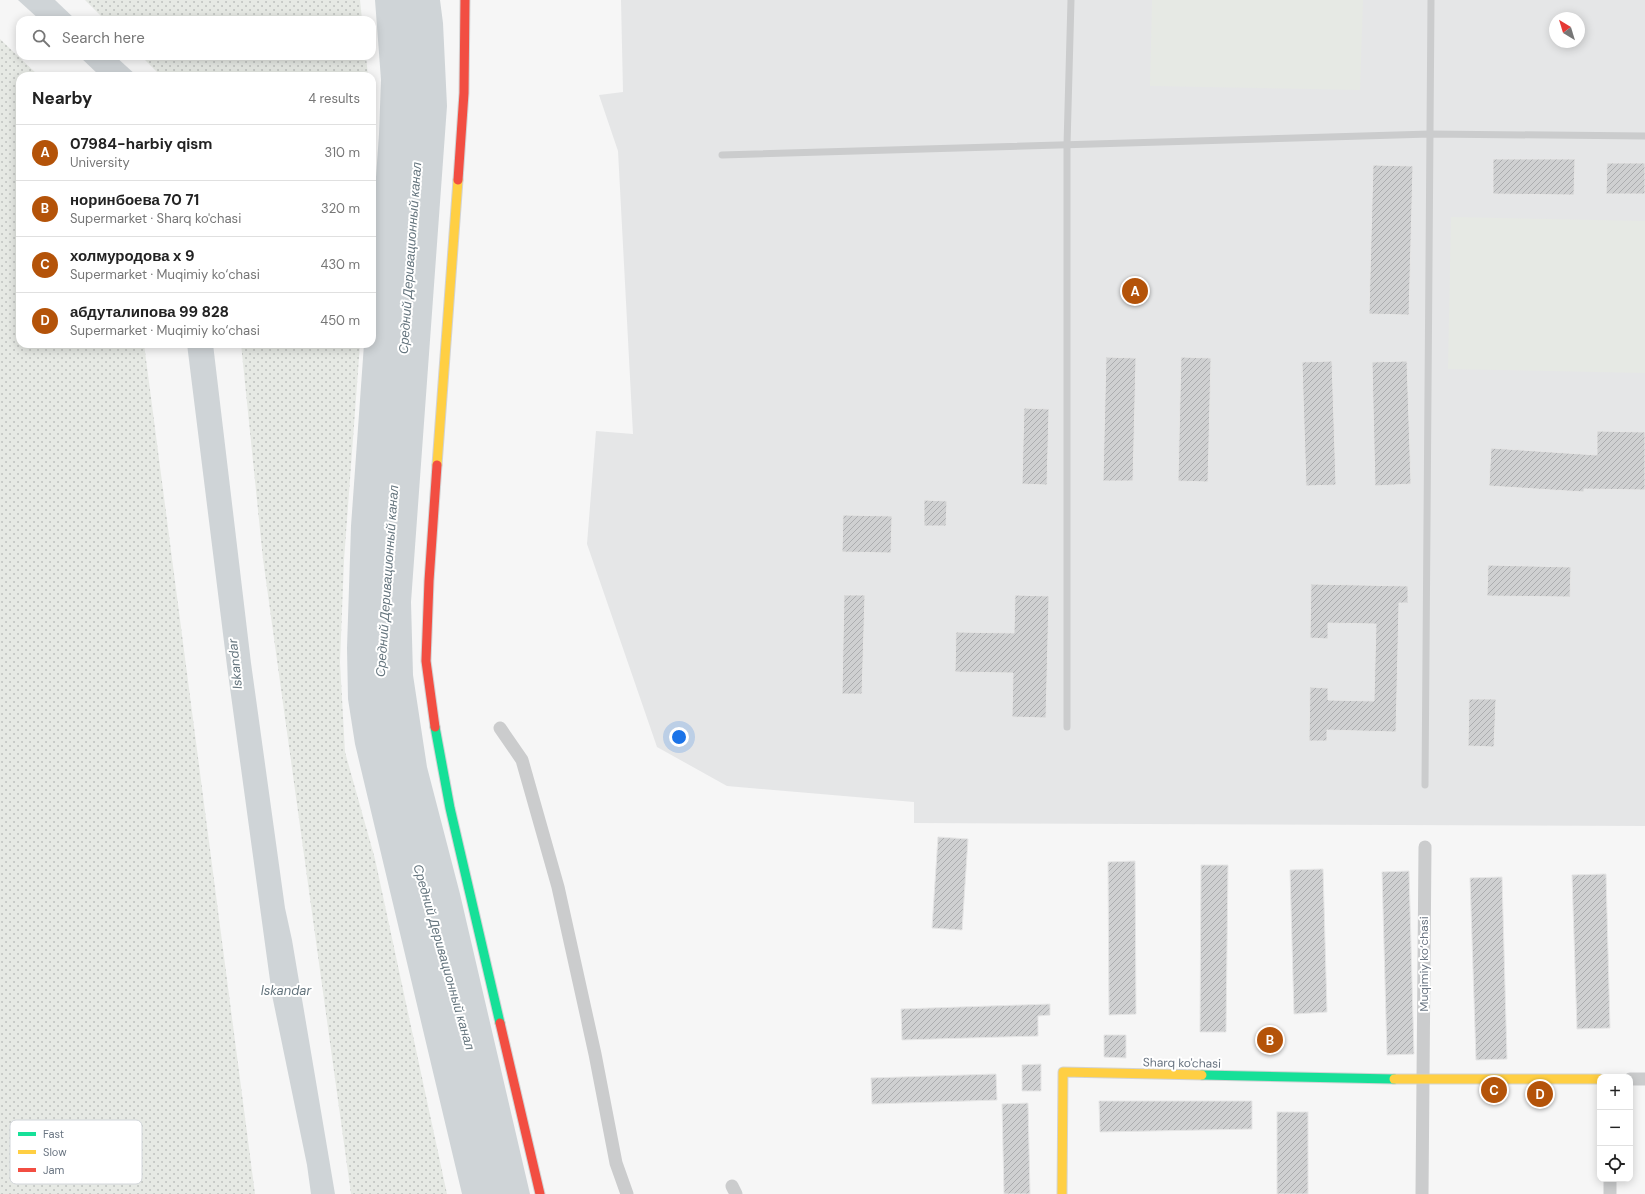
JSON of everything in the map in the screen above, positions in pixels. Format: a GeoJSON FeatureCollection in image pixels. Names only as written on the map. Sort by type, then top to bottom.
{"type":"FeatureCollection","features":[{"type":"Feature","properties":{"kind":"street"},"geometry":{"type":"LineString","coordinates":[[465,0],[464,93],[429,581],[426,661],[434,720],[450,808],[540,1194]]}},
{"type":"Feature","properties":{"kind":"street"},"geometry":{"type":"LineString","coordinates":[[500,728],[522,760],[558,887],[595,1054],[616,1163],[627,1194]]}},
{"type":"Feature","properties":{"kind":"street","name":"Muqimiy ko‘chasi"},"geometry":{"type":"LineString","coordinates":[[1422,1194],[1425,847]]}},
{"type":"Feature","properties":{"kind":"street","name":"Sharq ko'chasi"},"geometry":{"type":"LineString","coordinates":[[1062,1194],[1063,1072],[1423,1080]]}},
{"type":"Feature","properties":{"kind":"street"},"geometry":{"type":"LineString","coordinates":[[1423,1080],[1597,1079]]}},
{"type":"Feature","properties":{"kind":"street"},"geometry":{"type":"LineString","coordinates":[[1633,1079],[1645,1079]]}},
{"type":"Feature","properties":{"kind":"street"},"geometry":{"type":"LineString","coordinates":[[1610,1182],[1610,1194]]}},
{"type":"Feature","properties":{"kind":"lane"},"geometry":{"type":"LineString","coordinates":[[1067,727],[1067,145],[1071,0]]}},
{"type":"Feature","properties":{"kind":"lane"},"geometry":{"type":"LineString","coordinates":[[1425,785],[1431,0]]}},
{"type":"Feature","properties":{"kind":"lane"},"geometry":{"type":"LineString","coordinates":[[722,155],[1430,134],[1645,136]]}},
{"type":"Feature","properties":{"kind":"shaded area"},"geometry":{"type":"Polygon","coordinates":[[[85,0],[360,0],[362,16],[101,16],[85,0]]]}},
{"type":"Feature","properties":{"kind":"shaded area"},"geometry":{"type":"Polygon","coordinates":[[[621,0],[1645,0],[1645,826],[914,823],[914,802],[727,786],[657,747],[587,544],[596,431],[633,434],[618,151],[599,95],[623,92],[621,0]]]}},
{"type":"Feature","properties":{"kind":"shaded area"},"geometry":{"type":"Polygon","coordinates":[[[1152,0],[1363,0],[1360,90],[1150,86],[1152,0]]]}},
{"type":"Feature","properties":{"kind":"shaded area"},"geometry":{"type":"Polygon","coordinates":[[[0,39],[16,54],[16,60],[22,60],[35,72],[16,72],[16,348],[145,348],[255,1194],[0,1194],[0,39]]]}},
{"type":"Feature","properties":{"kind":"shaded area"},"geometry":{"type":"Polygon","coordinates":[[[145,60],[366,60],[368,72],[157,72],[145,60]]]}},
{"type":"Feature","properties":{"kind":"shaded area"},"geometry":{"type":"Polygon","coordinates":[[[1451,217],[1645,221],[1645,373],[1448,369],[1451,217]]]}},
{"type":"Feature","properties":{"kind":"shaded area"},"geometry":{"type":"Polygon","coordinates":[[[241,348],[360,348],[344,560],[340,662],[345,752],[375,859],[447,1194],[351,1194],[263,559],[241,348]]]}},
{"type":"Feature","properties":{"kind":"water"},"geometry":{"type":"Polygon","coordinates":[[[18,0],[55,0],[72,16],[36,16],[18,0]]]}},
{"type":"Feature","properties":{"kind":"water","name":"Средний Деривационный канал"},"geometry":{"type":"Polygon","coordinates":[[[375,0],[440,0],[443,23],[447,106],[411,602],[413,675],[427,767],[460,894],[530,1194],[462,1194],[355,744],[348,699],[347,648],[351,526],[364,348],[376,348],[376,177],[381,80],[375,0]]]}},
{"type":"Feature","properties":{"kind":"water"},"geometry":{"type":"Polygon","coordinates":[[[83,60],[119,60],[133,72],[96,72],[83,60]]]}},
{"type":"Feature","properties":{"kind":"water","name":"Iskandar"},"geometry":{"type":"Polygon","coordinates":[[[187,348],[213,348],[251,663],[285,908],[292,940],[335,1194],[311,1194],[307,1165],[272,995],[227,666],[187,348]]]}},
{"type":"Feature","properties":{"kind":"building"},"geometry":{"type":"Polygon","coordinates":[[[1493,159],[1575,159],[1574,195],[1493,194],[1493,159]]]}},
{"type":"Feature","properties":{"kind":"building"},"geometry":{"type":"Polygon","coordinates":[[[1607,163],[1645,163],[1645,194],[1606,194],[1607,163]]]}},
{"type":"Feature","properties":{"kind":"building"},"geometry":{"type":"Polygon","coordinates":[[[1373,165],[1413,166],[1409,315],[1369,314],[1373,165]]]}},
{"type":"Feature","properties":{"kind":"building"},"geometry":{"type":"Polygon","coordinates":[[[1106,357],[1136,358],[1133,481],[1103,481],[1106,357]]]}},
{"type":"Feature","properties":{"kind":"building"},"geometry":{"type":"Polygon","coordinates":[[[1181,357],[1211,358],[1208,482],[1178,481],[1181,357]]]}},
{"type":"Feature","properties":{"kind":"building"},"geometry":{"type":"Polygon","coordinates":[[[1332,361],[1336,485],[1306,486],[1302,362],[1332,361]]]}},
{"type":"Feature","properties":{"kind":"building"},"geometry":{"type":"Polygon","coordinates":[[[1407,361],[1411,484],[1375,486],[1372,362],[1407,361]]]}},
{"type":"Feature","properties":{"kind":"building"},"geometry":{"type":"Polygon","coordinates":[[[1024,408],[1049,409],[1047,485],[1022,484],[1024,408]]]}},
{"type":"Feature","properties":{"kind":"building"},"geometry":{"type":"Polygon","coordinates":[[[1597,431],[1645,432],[1645,490],[1584,489],[1584,492],[1489,486],[1491,448],[1597,455],[1597,431]]]}},
{"type":"Feature","properties":{"kind":"building"},"geometry":{"type":"Polygon","coordinates":[[[924,500],[947,501],[946,526],[924,526],[924,500]]]}},
{"type":"Feature","properties":{"kind":"building"},"geometry":{"type":"Polygon","coordinates":[[[843,515],[892,516],[891,553],[842,552],[843,515]]]}},
{"type":"Feature","properties":{"kind":"building"},"geometry":{"type":"Polygon","coordinates":[[[1488,565],[1571,567],[1570,597],[1487,596],[1488,565]]]}},
{"type":"Feature","properties":{"kind":"building"},"geometry":{"type":"Polygon","coordinates":[[[1311,584],[1408,586],[1408,603],[1399,603],[1396,732],[1327,730],[1327,741],[1309,741],[1310,687],[1328,688],[1328,700],[1374,701],[1376,624],[1328,623],[1328,639],[1310,638],[1311,584]]]}},
{"type":"Feature","properties":{"kind":"building"},"geometry":{"type":"Polygon","coordinates":[[[844,595],[865,595],[862,694],[842,694],[844,595]]]}},
{"type":"Feature","properties":{"kind":"building"},"geometry":{"type":"Polygon","coordinates":[[[1015,595],[1049,596],[1046,718],[1012,717],[1013,673],[955,672],[956,632],[1014,633],[1015,595]]]}},
{"type":"Feature","properties":{"kind":"building"},"geometry":{"type":"Polygon","coordinates":[[[1469,699],[1496,699],[1494,747],[1468,746],[1469,699]]]}},
{"type":"Feature","properties":{"kind":"building"},"geometry":{"type":"Polygon","coordinates":[[[938,837],[968,839],[962,930],[932,928],[938,837]]]}},
{"type":"Feature","properties":{"kind":"building"},"geometry":{"type":"Polygon","coordinates":[[[1135,861],[1136,1014],[1109,1015],[1108,862],[1135,861]]]}},
{"type":"Feature","properties":{"kind":"building"},"geometry":{"type":"Polygon","coordinates":[[[1201,865],[1228,865],[1226,1032],[1200,1032],[1201,865]]]}},
{"type":"Feature","properties":{"kind":"building"},"geometry":{"type":"Polygon","coordinates":[[[1323,869],[1327,1012],[1294,1014],[1290,870],[1323,869]]]}},
{"type":"Feature","properties":{"kind":"building"},"geometry":{"type":"Polygon","coordinates":[[[1409,871],[1414,1054],[1387,1055],[1382,872],[1409,871]]]}},
{"type":"Feature","properties":{"kind":"building"},"geometry":{"type":"Polygon","coordinates":[[[1606,874],[1610,1028],[1577,1029],[1572,875],[1606,874]]]}},
{"type":"Feature","properties":{"kind":"building"},"geometry":{"type":"Polygon","coordinates":[[[1502,877],[1507,1059],[1476,1060],[1470,878],[1502,877]]]}},
{"type":"Feature","properties":{"kind":"building"},"geometry":{"type":"Polygon","coordinates":[[[1050,1004],[1050,1015],[1038,1016],[1038,1036],[902,1040],[901,1009],[1050,1004]]]}},
{"type":"Feature","properties":{"kind":"building"},"geometry":{"type":"Polygon","coordinates":[[[1104,1035],[1126,1035],[1126,1058],[1104,1057],[1104,1035]]]}},
{"type":"Feature","properties":{"kind":"building"},"geometry":{"type":"Polygon","coordinates":[[[1041,1064],[1041,1091],[1022,1091],[1022,1065],[1041,1064]]]}},
{"type":"Feature","properties":{"kind":"building"},"geometry":{"type":"Polygon","coordinates":[[[996,1074],[997,1100],[872,1104],[871,1078],[996,1074]]]}},
{"type":"Feature","properties":{"kind":"building"},"geometry":{"type":"Polygon","coordinates":[[[1099,1101],[1252,1101],[1252,1129],[1100,1132],[1099,1101]]]}},
{"type":"Feature","properties":{"kind":"building"},"geometry":{"type":"Polygon","coordinates":[[[1028,1103],[1030,1194],[1004,1194],[1002,1104],[1028,1103]]]}},
{"type":"Feature","properties":{"kind":"building"},"geometry":{"type":"Polygon","coordinates":[[[1277,1112],[1308,1112],[1308,1194],[1277,1194],[1277,1112]]]}},
{"type":"Feature","properties":{"kind":"traffic: fast"},"geometry":{"type":"LineString","coordinates":[[435,727],[450,808],[500,1023]]}},
{"type":"Feature","properties":{"kind":"traffic: fast"},"geometry":{"type":"LineString","coordinates":[[1202,1075],[1394,1079]]}},
{"type":"Feature","properties":{"kind":"traffic: slow"},"geometry":{"type":"LineString","coordinates":[[437,465],[458,180]]}},
{"type":"Feature","properties":{"kind":"traffic: slow"},"geometry":{"type":"LineString","coordinates":[[1062,1194],[1063,1072],[1202,1075]]}},
{"type":"Feature","properties":{"kind":"traffic: slow"},"geometry":{"type":"LineString","coordinates":[[1394,1079],[1597,1079]]}},
{"type":"Feature","properties":{"kind":"traffic: jam"},"geometry":{"type":"LineString","coordinates":[[458,180],[464,93],[465,0]]}},
{"type":"Feature","properties":{"kind":"traffic: jam"},"geometry":{"type":"LineString","coordinates":[[435,727],[426,661],[429,581],[437,465]]}},
{"type":"Feature","properties":{"kind":"traffic: jam"},"geometry":{"type":"LineString","coordinates":[[500,1023],[540,1194]]}},
{"type":"Feature","properties":{"kind":"place","name":"07984-harbiy qism"},"geometry":{"type":"Point","coordinates":[1135,291]}},
{"type":"Feature","properties":{"kind":"place","name":"норинбоева 70 71"},"geometry":{"type":"Point","coordinates":[1270,1040]}},
{"type":"Feature","properties":{"kind":"place","name":"холмуродова х 9"},"geometry":{"type":"Point","coordinates":[1494,1090]}},
{"type":"Feature","properties":{"kind":"place","name":"абдуталипова 99 828"},"geometry":{"type":"Point","coordinates":[1540,1094]}}]}
